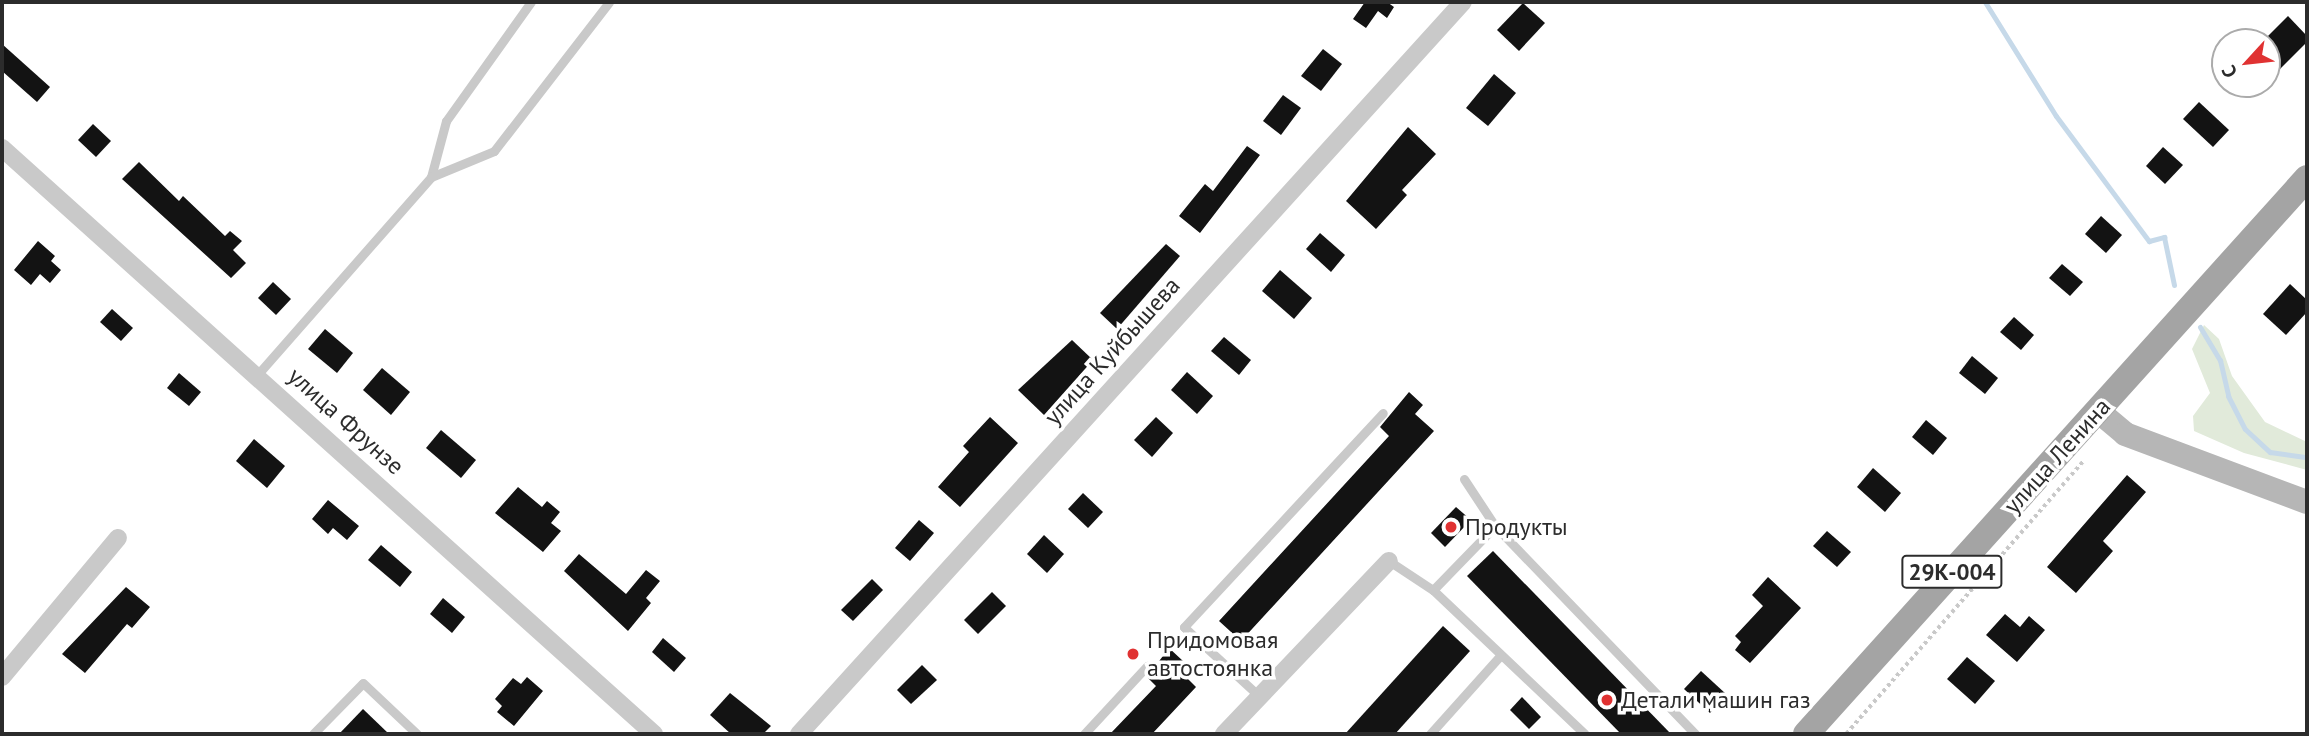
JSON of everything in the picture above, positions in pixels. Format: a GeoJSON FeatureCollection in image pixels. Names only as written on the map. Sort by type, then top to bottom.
{"type":"FeatureCollection","features":[{"type":"Feature","properties":{"kind":"main road","name":"улица Ленина"},"geometry":{"type":"LineString","coordinates":[[1806,734],[2307,178]]}},
{"type":"Feature","properties":{"kind":"main road"},"geometry":{"type":"LineString","coordinates":[[2098,411],[2125,434],[2307,502]]}},
{"type":"Feature","properties":{"kind":"street","name":"улица Куйбышева"},"geometry":{"type":"LineString","coordinates":[[799,734],[1463,2]]}},
{"type":"Feature","properties":{"kind":"street","name":"улица Фрунзе"},"geometry":{"type":"LineString","coordinates":[[2,148],[258,374],[654,734]]}},
{"type":"Feature","properties":{"kind":"street"},"geometry":{"type":"LineString","coordinates":[[2,677],[118,538]]}},
{"type":"Feature","properties":{"kind":"street"},"geometry":{"type":"LineString","coordinates":[[1224,734],[1389,561]]}},
{"type":"Feature","properties":{"kind":"lane"},"geometry":{"type":"LineString","coordinates":[[431,177],[446,121],[531,2]]}},
{"type":"Feature","properties":{"kind":"lane"},"geometry":{"type":"LineString","coordinates":[[258,374],[431,177],[494,151],[609,2]]}},
{"type":"Feature","properties":{"kind":"lane"},"geometry":{"type":"LineString","coordinates":[[1259,696],[1184,627],[1383,413]]}},
{"type":"Feature","properties":{"kind":"lane"},"geometry":{"type":"LineString","coordinates":[[1464,479],[1496,526],[1689,732]]}},
{"type":"Feature","properties":{"kind":"lane"},"geometry":{"type":"LineString","coordinates":[[1433,590],[1496,526]]}},
{"type":"Feature","properties":{"kind":"lane"},"geometry":{"type":"LineString","coordinates":[[1389,561],[1433,590],[1584,734]]}},
{"type":"Feature","properties":{"kind":"lane"},"geometry":{"type":"LineString","coordinates":[[1430,734],[1501,655]]}},
{"type":"Feature","properties":{"kind":"lane"},"geometry":{"type":"LineString","coordinates":[[1084,734],[1147,666]]}},
{"type":"Feature","properties":{"kind":"lane"},"geometry":{"type":"LineString","coordinates":[[313,734],[363,683],[417,734]]}},
{"type":"Feature","properties":{"kind":"path"},"geometry":{"type":"LineString","coordinates":[[1846,734],[2089,454]]}},
{"type":"Feature","properties":{"kind":"green space"},"geometry":{"type":"Polygon","coordinates":[[[2204,325],[2219,339],[2232,376],[2265,422],[2307,442],[2307,470],[2244,453],[2194,431],[2193,416],[2210,393],[2192,349],[2204,325]]]}},
{"type":"Feature","properties":{"kind":"building"},"geometry":{"type":"Polygon","coordinates":[[[1365,2],[1387,2],[1394,7],[1387,18],[1378,11],[1366,28],[1353,19],[1365,2]]]}},
{"type":"Feature","properties":{"kind":"building"},"geometry":{"type":"Polygon","coordinates":[[[1523,3],[1545,23],[1519,51],[1497,30],[1523,3]]]}},
{"type":"Feature","properties":{"kind":"building"},"geometry":{"type":"Polygon","coordinates":[[[2288,16],[2307,36],[2307,42],[2281,68],[2281,28],[2276,28],[2288,16]]]}},
{"type":"Feature","properties":{"kind":"building"},"geometry":{"type":"Polygon","coordinates":[[[2,44],[50,87],[37,102],[2,71],[2,44]]]}},
{"type":"Feature","properties":{"kind":"building"},"geometry":{"type":"Polygon","coordinates":[[[1323,49],[1342,64],[1321,91],[1301,76],[1323,49]]]}},
{"type":"Feature","properties":{"kind":"building"},"geometry":{"type":"Polygon","coordinates":[[[1494,74],[1516,93],[1488,126],[1466,108],[1494,74]]]}},
{"type":"Feature","properties":{"kind":"building"},"geometry":{"type":"Polygon","coordinates":[[[1283,95],[1301,108],[1281,135],[1263,121],[1283,95]]]}},
{"type":"Feature","properties":{"kind":"building"},"geometry":{"type":"Polygon","coordinates":[[[2199,102],[2229,130],[2213,147],[2183,119],[2199,102]]]}},
{"type":"Feature","properties":{"kind":"building"},"geometry":{"type":"Polygon","coordinates":[[[93,124],[111,141],[96,157],[78,140],[93,124]]]}},
{"type":"Feature","properties":{"kind":"building"},"geometry":{"type":"Polygon","coordinates":[[[1408,127],[1436,154],[1402,190],[1407,195],[1376,229],[1346,201],[1408,127]]]}},
{"type":"Feature","properties":{"kind":"building"},"geometry":{"type":"Polygon","coordinates":[[[1247,146],[1260,155],[1200,233],[1179,216],[1205,184],[1213,191],[1247,146]]]}},
{"type":"Feature","properties":{"kind":"building"},"geometry":{"type":"Polygon","coordinates":[[[2163,147],[2183,165],[2165,184],[2146,166],[2163,147]]]}},
{"type":"Feature","properties":{"kind":"building"},"geometry":{"type":"Polygon","coordinates":[[[139,162],[179,201],[183,196],[225,236],[230,231],[242,241],[233,250],[246,263],[231,278],[122,179],[139,162]]]}},
{"type":"Feature","properties":{"kind":"building"},"geometry":{"type":"Polygon","coordinates":[[[2101,216],[2122,235],[2106,253],[2085,234],[2101,216]]]}},
{"type":"Feature","properties":{"kind":"building"},"geometry":{"type":"Polygon","coordinates":[[[1320,233],[1345,255],[1331,272],[1306,249],[1320,233]]]}},
{"type":"Feature","properties":{"kind":"building"},"geometry":{"type":"Polygon","coordinates":[[[38,241],[55,256],[51,261],[61,270],[50,283],[40,274],[31,285],[14,270],[38,241]]]}},
{"type":"Feature","properties":{"kind":"building"},"geometry":{"type":"Polygon","coordinates":[[[1166,244],[1180,256],[1117,329],[1100,313],[1166,244]]]}},
{"type":"Feature","properties":{"kind":"building"},"geometry":{"type":"Polygon","coordinates":[[[2062,264],[2083,282],[2070,296],[2049,278],[2062,264]]]}},
{"type":"Feature","properties":{"kind":"building"},"geometry":{"type":"Polygon","coordinates":[[[1280,270],[1312,298],[1294,319],[1262,291],[1280,270]]]}},
{"type":"Feature","properties":{"kind":"building"},"geometry":{"type":"Polygon","coordinates":[[[273,282],[291,299],[276,315],[258,298],[273,282]]]}},
{"type":"Feature","properties":{"kind":"building"},"geometry":{"type":"Polygon","coordinates":[[[2290,284],[2307,300],[2307,312],[2286,335],[2263,314],[2290,284]]]}},
{"type":"Feature","properties":{"kind":"building"},"geometry":{"type":"Polygon","coordinates":[[[112,309],[133,328],[121,341],[100,322],[112,309]]]}},
{"type":"Feature","properties":{"kind":"building"},"geometry":{"type":"Polygon","coordinates":[[[2014,317],[2034,335],[2021,350],[2000,332],[2014,317]]]}},
{"type":"Feature","properties":{"kind":"building"},"geometry":{"type":"Polygon","coordinates":[[[325,329],[353,353],[337,373],[308,349],[325,329]]]}},
{"type":"Feature","properties":{"kind":"building"},"geometry":{"type":"Polygon","coordinates":[[[1224,337],[1251,360],[1239,375],[1211,351],[1224,337]]]}},
{"type":"Feature","properties":{"kind":"building"},"geometry":{"type":"Polygon","coordinates":[[[1072,340],[1093,360],[1044,415],[1018,390],[1072,340]]]}},
{"type":"Feature","properties":{"kind":"building"},"geometry":{"type":"Polygon","coordinates":[[[1972,356],[1998,378],[1985,394],[1959,373],[1972,356]]]}},
{"type":"Feature","properties":{"kind":"building"},"geometry":{"type":"Polygon","coordinates":[[[382,368],[410,392],[391,415],[363,390],[382,368]]]}},
{"type":"Feature","properties":{"kind":"building"},"geometry":{"type":"Polygon","coordinates":[[[1187,372],[1213,396],[1197,414],[1171,390],[1187,372]]]}},
{"type":"Feature","properties":{"kind":"building"},"geometry":{"type":"Polygon","coordinates":[[[179,373],[201,392],[189,406],[167,388],[179,373]]]}},
{"type":"Feature","properties":{"kind":"building"},"geometry":{"type":"Polygon","coordinates":[[[1409,392],[1423,405],[1415,414],[1434,431],[1241,641],[1219,621],[1389,436],[1380,427],[1409,392]]]}},
{"type":"Feature","properties":{"kind":"building"},"geometry":{"type":"Polygon","coordinates":[[[990,417],[1018,443],[960,507],[938,487],[969,452],[963,446],[990,417]]]}},
{"type":"Feature","properties":{"kind":"building"},"geometry":{"type":"Polygon","coordinates":[[[1156,417],[1173,433],[1152,457],[1134,440],[1156,417]]]}},
{"type":"Feature","properties":{"kind":"building"},"geometry":{"type":"Polygon","coordinates":[[[1926,420],[1947,438],[1933,455],[1912,437],[1926,420]]]}},
{"type":"Feature","properties":{"kind":"building"},"geometry":{"type":"Polygon","coordinates":[[[441,430],[476,460],[461,478],[426,448],[441,430]]]}},
{"type":"Feature","properties":{"kind":"building"},"geometry":{"type":"Polygon","coordinates":[[[254,439],[285,466],[267,488],[236,461],[254,439]]]}},
{"type":"Feature","properties":{"kind":"building"},"geometry":{"type":"Polygon","coordinates":[[[1873,468],[1901,493],[1885,512],[1857,487],[1873,468]]]}},
{"type":"Feature","properties":{"kind":"building"},"geometry":{"type":"Polygon","coordinates":[[[2127,475],[2146,492],[2103,541],[2113,551],[2076,593],[2047,567],[2127,475]]]}},
{"type":"Feature","properties":{"kind":"building"},"geometry":{"type":"Polygon","coordinates":[[[518,487],[542,507],[547,501],[560,512],[551,523],[561,531],[543,552],[495,513],[518,487]]]}},
{"type":"Feature","properties":{"kind":"building"},"geometry":{"type":"Polygon","coordinates":[[[1083,493],[1103,512],[1088,528],[1068,509],[1083,493]]]}},
{"type":"Feature","properties":{"kind":"building"},"geometry":{"type":"Polygon","coordinates":[[[328,500],[359,526],[347,540],[333,528],[328,534],[312,519],[328,500]]]}},
{"type":"Feature","properties":{"kind":"building","name":"Продукты"},"geometry":{"type":"Polygon","coordinates":[[[1456,507],[1471,520],[1445,547],[1431,533],[1456,507]]]}},
{"type":"Feature","properties":{"kind":"building"},"geometry":{"type":"Polygon","coordinates":[[[919,520],[934,533],[910,561],[895,548],[919,520]]]}},
{"type":"Feature","properties":{"kind":"building"},"geometry":{"type":"Polygon","coordinates":[[[1827,531],[1851,552],[1837,567],[1813,546],[1827,531]]]}},
{"type":"Feature","properties":{"kind":"building"},"geometry":{"type":"Polygon","coordinates":[[[1044,535],[1064,554],[1047,573],[1027,554],[1044,535]]]}},
{"type":"Feature","properties":{"kind":"building"},"geometry":{"type":"Polygon","coordinates":[[[381,545],[412,572],[400,587],[368,560],[381,545]]]}},
{"type":"Feature","properties":{"kind":"building"},"geometry":{"type":"Polygon","coordinates":[[[1493,551],[1671,734],[1621,734],[1467,576],[1493,551]]]}},
{"type":"Feature","properties":{"kind":"building"},"geometry":{"type":"Polygon","coordinates":[[[579,554],[626,594],[646,570],[660,581],[646,598],[651,603],[628,631],[564,571],[579,554]]]}},
{"type":"Feature","properties":{"kind":"building"},"geometry":{"type":"Polygon","coordinates":[[[1768,577],[1801,608],[1750,663],[1735,650],[1741,642],[1735,636],[1763,606],[1752,595],[1768,577]]]}},
{"type":"Feature","properties":{"kind":"building"},"geometry":{"type":"Polygon","coordinates":[[[872,579],[883,590],[853,621],[841,610],[872,579]]]}},
{"type":"Feature","properties":{"kind":"building"},"geometry":{"type":"Polygon","coordinates":[[[126,587],[150,607],[132,628],[127,624],[85,673],[62,654],[126,587]]]}},
{"type":"Feature","properties":{"kind":"building"},"geometry":{"type":"Polygon","coordinates":[[[992,592],[1006,606],[978,634],[964,620],[992,592]]]}},
{"type":"Feature","properties":{"kind":"building"},"geometry":{"type":"Polygon","coordinates":[[[443,598],[465,617],[452,633],[430,614],[443,598]]]}},
{"type":"Feature","properties":{"kind":"building"},"geometry":{"type":"Polygon","coordinates":[[[2005,614],[2020,627],[2029,616],[2045,630],[2017,662],[1986,635],[2005,614]]]}},
{"type":"Feature","properties":{"kind":"building"},"geometry":{"type":"Polygon","coordinates":[[[1443,626],[1470,651],[1395,734],[1345,734],[1443,626]]]}},
{"type":"Feature","properties":{"kind":"building"},"geometry":{"type":"Polygon","coordinates":[[[663,638],[686,658],[674,672],[652,652],[663,638]]]}},
{"type":"Feature","properties":{"kind":"building"},"geometry":{"type":"Polygon","coordinates":[[[1169,648],[1183,661],[1177,668],[1196,687],[1152,734],[1110,734],[1156,686],[1147,677],[1169,648]]]}},
{"type":"Feature","properties":{"kind":"building"},"geometry":{"type":"Polygon","coordinates":[[[1967,657],[1995,681],[1975,704],[1947,679],[1967,657]]]}},
{"type":"Feature","properties":{"kind":"building"},"geometry":{"type":"Polygon","coordinates":[[[922,665],[937,680],[911,704],[897,690],[922,665]]]}},
{"type":"Feature","properties":{"kind":"building"},"geometry":{"type":"Polygon","coordinates":[[[1701,671],[1726,694],[1710,713],[1684,689],[1701,671]]]}},
{"type":"Feature","properties":{"kind":"building"},"geometry":{"type":"Polygon","coordinates":[[[527,677],[543,691],[514,726],[497,712],[502,706],[495,699],[513,678],[521,684],[527,677]]]}},
{"type":"Feature","properties":{"kind":"building"},"geometry":{"type":"Polygon","coordinates":[[[730,693],[771,726],[763,734],[731,734],[710,715],[730,693]]]}},
{"type":"Feature","properties":{"kind":"building"},"geometry":{"type":"Polygon","coordinates":[[[1522,697],[1541,717],[1529,729],[1510,710],[1522,697]]]}},
{"type":"Feature","properties":{"kind":"building"},"geometry":{"type":"Polygon","coordinates":[[[363,709],[389,734],[339,734],[363,709]]]}},
{"type":"Feature","properties":{"kind":"waterway"},"geometry":{"type":"LineString","coordinates":[[1985,2],[2056,116],[2149,241],[2164,237],[2174,285]]}},
{"type":"Feature","properties":{"kind":"waterway"},"geometry":{"type":"LineString","coordinates":[[2200,327],[2220,360],[2228,396],[2245,429],[2270,452],[2307,457]]}},
{"type":"Feature","properties":{"kind":"place","name":"Продукты"},"geometry":{"type":"Point","coordinates":[1451,527]}},
{"type":"Feature","properties":{"kind":"place","name":"Придомовая автостоянка"},"geometry":{"type":"Point","coordinates":[1133,654]}},
{"type":"Feature","properties":{"kind":"place","name":"Детали машин газ"},"geometry":{"type":"Point","coordinates":[1607,700]}}]}
